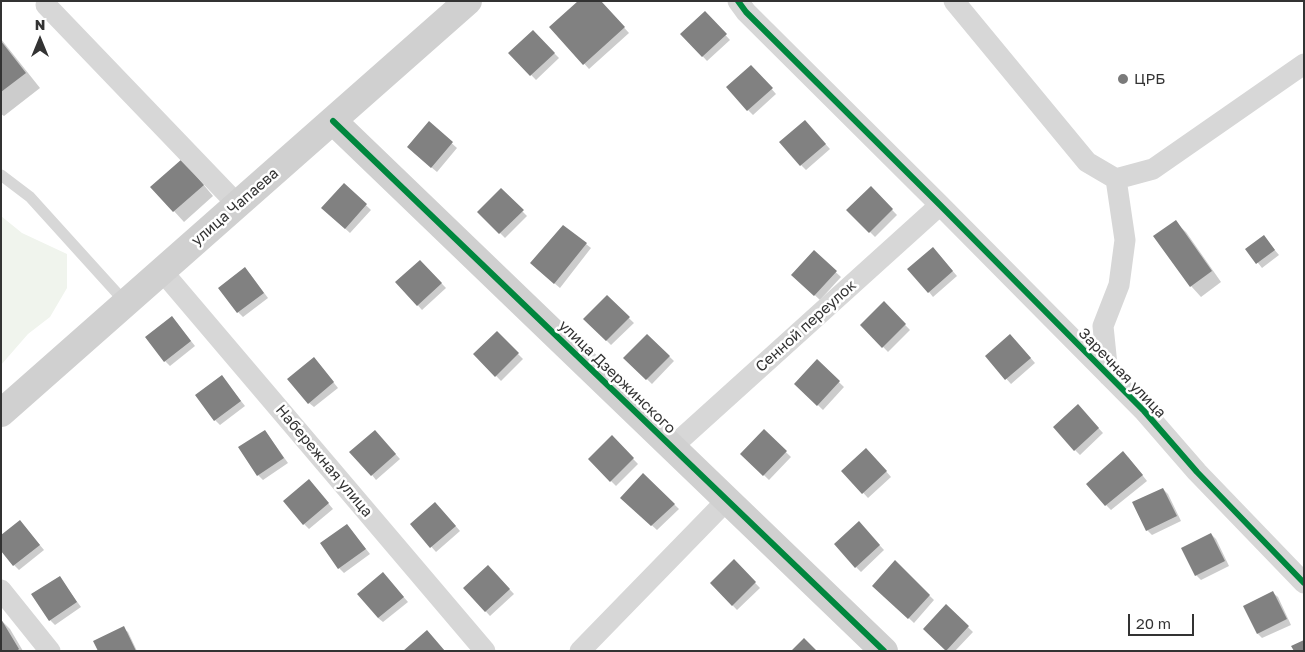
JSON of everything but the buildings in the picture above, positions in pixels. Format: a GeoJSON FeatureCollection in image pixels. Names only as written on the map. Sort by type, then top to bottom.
{"type":"FeatureCollection","features":[{"type":"Feature","properties":{"kind":"street","name":"улица Чапаева"},"geometry":{"type":"LineString","coordinates":[[1,413],[468,1]]}},
{"type":"Feature","properties":{"kind":"street","name":"Заречная улица"},"geometry":{"type":"LineString","coordinates":[[738,1],[746,12],[1144,411],[1197,472],[1304,583]]}},
{"type":"Feature","properties":{"kind":"street"},"geometry":{"type":"LineString","coordinates":[[954,1],[1087,162],[1116,179],[1153,169],[1304,64]]}},
{"type":"Feature","properties":{"kind":"street"},"geometry":{"type":"LineString","coordinates":[[46,3],[238,205]]}},
{"type":"Feature","properties":{"kind":"street","name":"улица Дзержинского"},"geometry":{"type":"LineString","coordinates":[[333,121],[884,651]]}},
{"type":"Feature","properties":{"kind":"street"},"geometry":{"type":"LineString","coordinates":[[1108,376],[1103,326],[1119,285],[1125,240],[1116,179]]}},
{"type":"Feature","properties":{"kind":"street","name":"Сенной переулок"},"geometry":{"type":"LineString","coordinates":[[672,447],[940,205]]}},
{"type":"Feature","properties":{"kind":"street","name":"Набережная улица"},"geometry":{"type":"LineString","coordinates":[[162,271],[486,651]]}},
{"type":"Feature","properties":{"kind":"street"},"geometry":{"type":"LineString","coordinates":[[580,651],[727,500]]}},
{"type":"Feature","properties":{"kind":"street"},"geometry":{"type":"LineString","coordinates":[[1,590],[50,651]]}},
{"type":"Feature","properties":{"kind":"lane"},"geometry":{"type":"LineString","coordinates":[[1,175],[30,197],[126,303]]}},
{"type":"Feature","properties":{"kind":"shaded area"},"geometry":{"type":"Polygon","coordinates":[[[1,216],[22,233],[67,254],[67,288],[50,317],[28,334],[1,365],[1,216]]]}},
{"type":"Feature","properties":{"kind":"cycle path"},"geometry":{"type":"LineString","coordinates":[[738,1],[746,12],[1144,411],[1197,472],[1304,583]]}},
{"type":"Feature","properties":{"kind":"cycle path"},"geometry":{"type":"LineString","coordinates":[[333,121],[884,651]]}},
{"type":"Feature","properties":{"kind":"place","name":"ЦРБ"},"geometry":{"type":"Point","coordinates":[1123,79]}}]}
